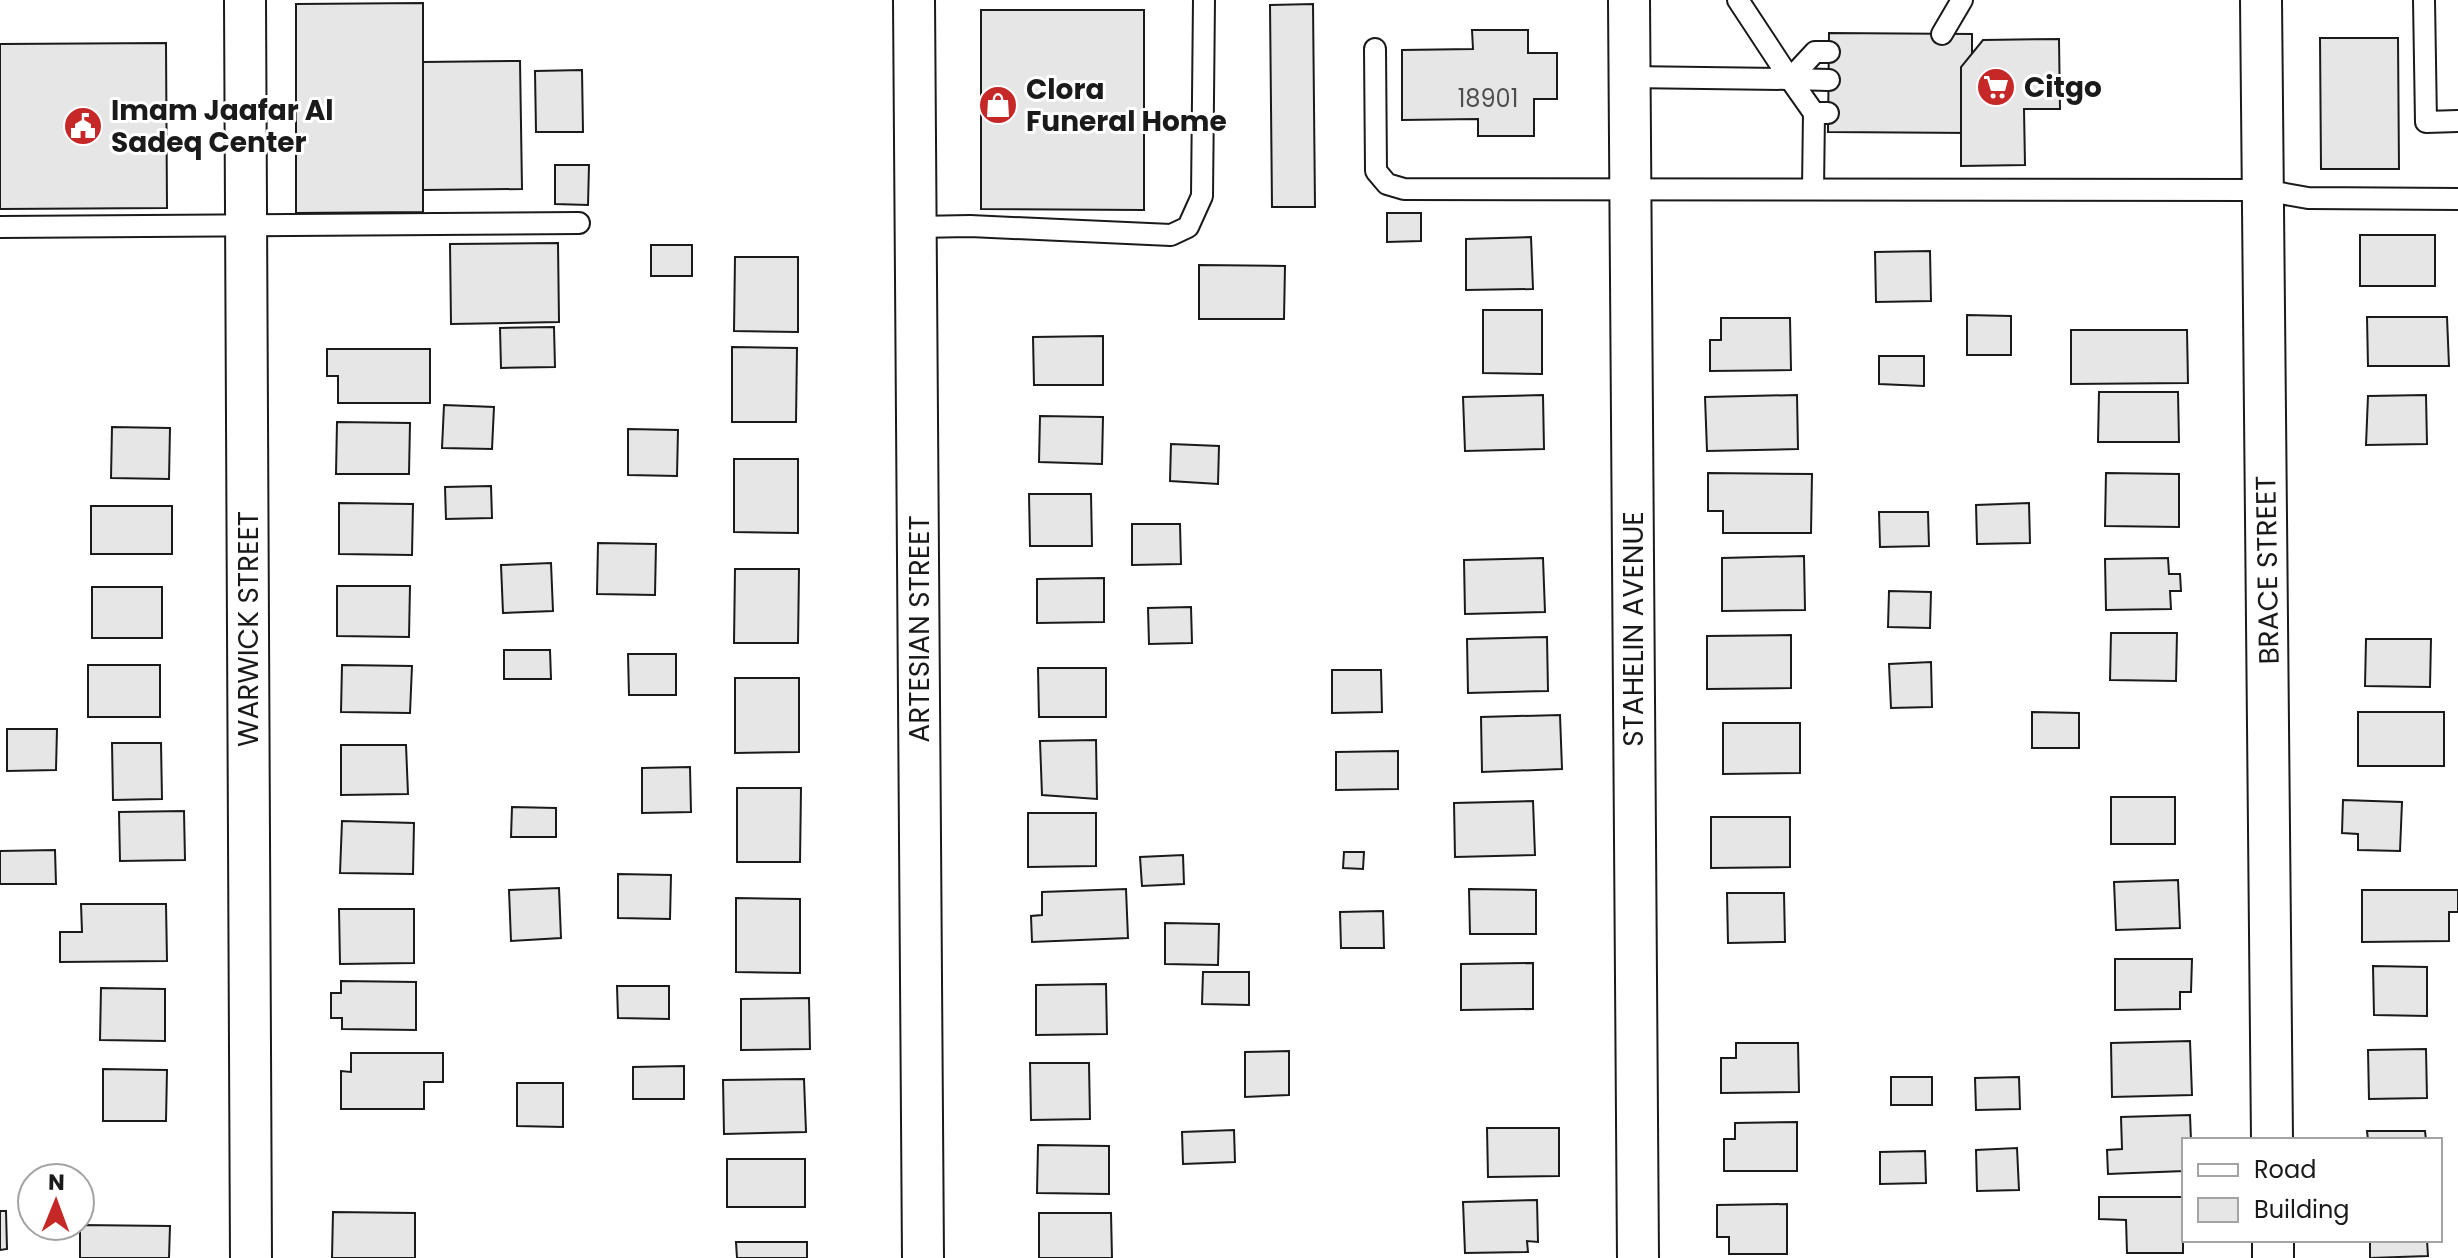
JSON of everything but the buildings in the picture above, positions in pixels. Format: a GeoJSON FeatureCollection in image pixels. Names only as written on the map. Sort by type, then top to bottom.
{"type":"FeatureCollection","features":[{"type":"Feature","properties":{"kind":"street","name":"WARWICK STREET"},"geometry":{"type":"LineString","coordinates":[[245,0],[251,1258]]}},
{"type":"Feature","properties":{"kind":"street","name":"ARTESIAN STREET"},"geometry":{"type":"LineString","coordinates":[[914,0],[923,1258]]}},
{"type":"Feature","properties":{"kind":"street","name":"STAHELIN AVENUE"},"geometry":{"type":"LineString","coordinates":[[1629,0],[1638,1258]]}},
{"type":"Feature","properties":{"kind":"street","name":"BRACE STREET"},"geometry":{"type":"LineString","coordinates":[[2261,0],[2272,1138]]}},
{"type":"Feature","properties":{"kind":"lane"},"geometry":{"type":"LineString","coordinates":[[916,227],[970,226],[1171,235],[1188,227],[1202,196],[1204,0]]}},
{"type":"Feature","properties":{"kind":"lane"},"geometry":{"type":"LineString","coordinates":[[1738,0],[1790,79],[1821,113],[1813,189]]}},
{"type":"Feature","properties":{"kind":"lane"},"geometry":{"type":"LineString","coordinates":[[1942,34],[1962,0]]}},
{"type":"Feature","properties":{"kind":"lane"},"geometry":{"type":"LineString","coordinates":[[2424,0],[2426,122],[2458,121]]}},
{"type":"Feature","properties":{"kind":"lane"},"geometry":{"type":"LineString","coordinates":[[1375,49],[1376,171],[1387,184],[1404,189],[2263,190],[2308,198],[2458,199]]}},
{"type":"Feature","properties":{"kind":"lane"},"geometry":{"type":"LineString","coordinates":[[1790,79],[1815,52],[1829,52]]}},
{"type":"Feature","properties":{"kind":"lane"},"geometry":{"type":"LineString","coordinates":[[1628,77],[1829,80]]}},
{"type":"Feature","properties":{"kind":"lane"},"geometry":{"type":"LineString","coordinates":[[0,227],[579,223]]}},
{"type":"Feature","properties":{"kind":"place","name":"Citgo"},"geometry":{"type":"Point","coordinates":[1996,87]}},
{"type":"Feature","properties":{"kind":"place","name":"Clora Funeral Home"},"geometry":{"type":"Point","coordinates":[998,105]}},
{"type":"Feature","properties":{"kind":"place","name":"Imam Jaafar Al Sadeq Center"},"geometry":{"type":"Point","coordinates":[83,126]}}]}
